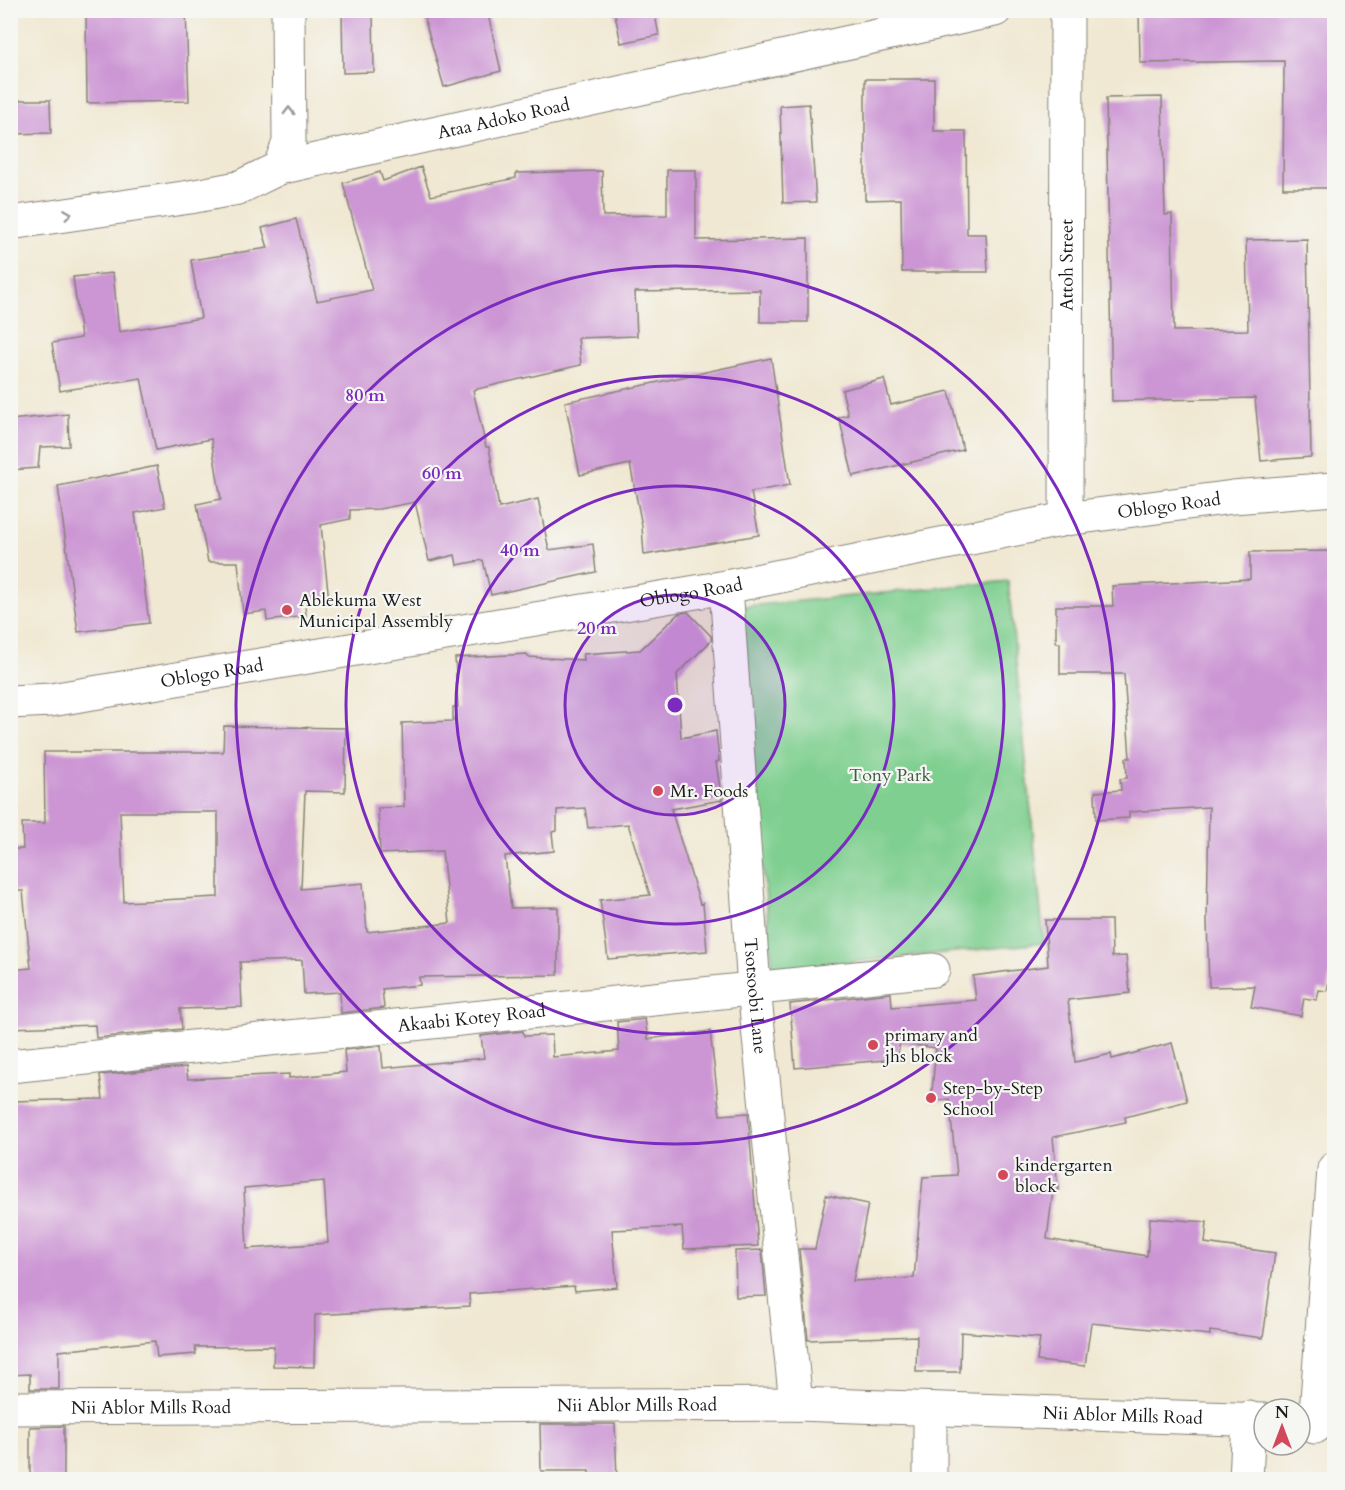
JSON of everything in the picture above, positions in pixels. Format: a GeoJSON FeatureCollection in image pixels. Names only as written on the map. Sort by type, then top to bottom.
{"type":"FeatureCollection","features":[{"type":"Feature","properties":{"kind":"street"},"geometry":{"type":"LineString","coordinates":[[279,168],[289,143],[288,10]]}},
{"type":"Feature","properties":{"kind":"street","name":"Ataa Adoko Road"},"geometry":{"type":"LineString","coordinates":[[10,222],[190,197],[238,188],[279,168],[995,10]]}},
{"type":"Feature","properties":{"kind":"street","name":"Attoh Street"},"geometry":{"type":"LineString","coordinates":[[1066,519],[1067,10]]}},
{"type":"Feature","properties":{"kind":"street","name":"Oblogo Road"},"geometry":{"type":"LineString","coordinates":[[10,702],[51,700],[726,587],[1066,519],[1233,497],[1335,489]]}},
{"type":"Feature","properties":{"kind":"street","name":"Tsotsoobi Lane"},"geometry":{"type":"LineString","coordinates":[[726,587],[754,988],[796,1404]]}},
{"type":"Feature","properties":{"kind":"street","name":"Akaabi Kotey Road"},"geometry":{"type":"LineString","coordinates":[[10,1065],[933,969]]}},
{"type":"Feature","properties":{"kind":"street"},"geometry":{"type":"LineString","coordinates":[[1316,1427],[1335,1168]]}},
{"type":"Feature","properties":{"kind":"street","name":"Nii Ablor Mills Road"},"geometry":{"type":"LineString","coordinates":[[10,1408],[796,1404],[1252,1419]]}},
{"type":"Feature","properties":{"kind":"street"},"geometry":{"type":"LineString","coordinates":[[930,1409],[930,1479]]}},
{"type":"Feature","properties":{"kind":"street"},"geometry":{"type":"LineString","coordinates":[[1246,1479],[1252,1446]]}},
{"type":"Feature","properties":{"kind":"green space","name":"Tony Park"},"geometry":{"type":"Polygon","coordinates":[[[1008,581],[1044,943],[773,970],[737,607],[1008,581]]]}},
{"type":"Feature","properties":{"kind":"building"},"geometry":{"type":"Polygon","coordinates":[[[86,10],[186,10],[189,101],[87,103],[86,10]]]}},
{"type":"Feature","properties":{"kind":"building"},"geometry":{"type":"Polygon","coordinates":[[[342,10],[373,10],[374,72],[343,73],[342,10]]]}},
{"type":"Feature","properties":{"kind":"building"},"geometry":{"type":"Polygon","coordinates":[[[422,10],[487,10],[501,71],[444,87],[422,10]]]}},
{"type":"Feature","properties":{"kind":"building"},"geometry":{"type":"Polygon","coordinates":[[[614,10],[654,10],[659,35],[621,43],[614,10]]]}},
{"type":"Feature","properties":{"kind":"building"},"geometry":{"type":"Polygon","coordinates":[[[1139,10],[1334,10],[1335,188],[1283,188],[1284,61],[1140,63],[1139,10]]]}},
{"type":"Feature","properties":{"kind":"building"},"geometry":{"type":"Polygon","coordinates":[[[865,79],[934,79],[934,131],[966,131],[967,234],[986,234],[988,272],[902,272],[901,199],[865,200],[865,79]]]}},
{"type":"Feature","properties":{"kind":"building"},"geometry":{"type":"Polygon","coordinates":[[[1162,97],[1165,215],[1172,214],[1174,331],[1248,330],[1246,240],[1307,239],[1311,457],[1261,461],[1255,398],[1112,401],[1106,98],[1162,97]]]}},
{"type":"Feature","properties":{"kind":"building"},"geometry":{"type":"Polygon","coordinates":[[[10,100],[50,100],[51,133],[10,134],[10,100]]]}},
{"type":"Feature","properties":{"kind":"building"},"geometry":{"type":"Polygon","coordinates":[[[809,104],[816,202],[783,203],[780,106],[809,104]]]}},
{"type":"Feature","properties":{"kind":"building"},"geometry":{"type":"Polygon","coordinates":[[[421,167],[431,196],[516,178],[516,173],[602,171],[603,216],[667,215],[667,170],[696,170],[696,240],[808,238],[808,322],[760,322],[760,290],[635,292],[637,336],[578,338],[581,365],[473,390],[486,447],[489,447],[499,508],[538,499],[549,550],[593,544],[596,572],[491,595],[483,560],[457,565],[455,555],[429,561],[415,502],[379,509],[350,510],[350,519],[321,525],[329,601],[305,603],[306,616],[267,621],[266,611],[243,614],[238,562],[208,562],[197,504],[221,499],[211,439],[156,450],[141,378],[60,391],[52,343],[81,338],[73,277],[113,273],[119,332],[201,318],[191,260],[268,248],[262,228],[296,219],[317,301],[372,290],[343,183],[380,172],[383,181],[421,167]]]}},
{"type":"Feature","properties":{"kind":"building"},"geometry":{"type":"Polygon","coordinates":[[[771,358],[790,485],[751,492],[759,535],[644,555],[642,526],[630,464],[580,475],[565,402],[771,358]]]}},
{"type":"Feature","properties":{"kind":"building"},"geometry":{"type":"Polygon","coordinates":[[[884,379],[891,405],[949,391],[963,450],[853,476],[839,417],[848,415],[842,390],[884,379]]]}},
{"type":"Feature","properties":{"kind":"building"},"geometry":{"type":"Polygon","coordinates":[[[68,414],[69,446],[40,447],[38,468],[10,470],[10,420],[68,414]]]}},
{"type":"Feature","properties":{"kind":"building"},"geometry":{"type":"Polygon","coordinates":[[[157,466],[165,507],[135,513],[149,623],[78,632],[58,486],[157,466]]]}},
{"type":"Feature","properties":{"kind":"building"},"geometry":{"type":"Polygon","coordinates":[[[1335,551],[1335,953],[1327,991],[1319,990],[1317,1000],[1304,998],[1301,1016],[1251,1007],[1255,986],[1209,987],[1207,920],[1209,807],[1129,812],[1129,818],[1096,820],[1095,792],[1121,790],[1120,779],[1127,778],[1126,758],[1130,758],[1124,674],[1060,674],[1060,643],[1056,643],[1056,606],[1113,606],[1112,586],[1250,579],[1250,552],[1335,551]]]}},
{"type":"Feature","properties":{"kind":"building"},"geometry":{"type":"Polygon","coordinates":[[[688,612],[711,636],[711,641],[677,674],[681,738],[716,731],[719,761],[716,762],[722,800],[671,809],[700,904],[703,903],[707,951],[608,959],[600,900],[650,895],[628,824],[588,828],[585,808],[557,810],[557,831],[552,832],[554,851],[505,856],[511,908],[558,907],[558,975],[419,977],[420,985],[382,989],[384,1008],[341,1013],[340,992],[304,994],[302,960],[240,962],[242,1007],[180,1009],[182,1029],[96,1038],[95,1025],[10,1028],[10,970],[31,968],[23,891],[10,891],[10,849],[23,849],[22,823],[45,823],[44,752],[223,752],[224,726],[346,728],[345,792],[305,791],[301,889],[363,883],[367,932],[450,923],[442,851],[380,854],[378,808],[404,807],[402,723],[453,721],[453,707],[458,707],[455,658],[527,654],[528,657],[584,660],[583,654],[640,650],[678,614],[688,612]],[[120,812],[124,902],[218,897],[218,812],[120,812]]]}},
{"type":"Feature","properties":{"kind":"building"},"geometry":{"type":"Polygon","coordinates":[[[1045,920],[1111,920],[1112,957],[1126,956],[1130,993],[1068,1000],[1075,1062],[1111,1054],[1112,1059],[1172,1043],[1187,1101],[1125,1117],[1126,1122],[1053,1137],[1058,1190],[1053,1190],[1047,1239],[1147,1256],[1150,1218],[1207,1222],[1205,1243],[1275,1253],[1263,1338],[1210,1331],[1210,1335],[1091,1323],[1085,1366],[1037,1361],[1040,1338],[961,1332],[960,1372],[916,1372],[917,1336],[808,1340],[799,1249],[815,1249],[826,1195],[868,1204],[853,1281],[914,1278],[923,1177],[957,1175],[949,1099],[931,1101],[936,1048],[900,1043],[897,1059],[795,1068],[790,1004],[891,993],[892,1007],[976,1000],[973,976],[1048,966],[1045,920]]]}},
{"type":"Feature","properties":{"kind":"building"},"geometry":{"type":"Polygon","coordinates":[[[645,1019],[648,1039],[710,1031],[720,1115],[748,1113],[758,1246],[684,1249],[682,1227],[612,1230],[617,1287],[575,1291],[574,1286],[469,1294],[470,1306],[315,1315],[314,1367],[273,1366],[274,1346],[195,1347],[196,1354],[157,1357],[155,1341],[59,1351],[59,1389],[30,1389],[30,1374],[10,1375],[10,1101],[103,1099],[100,1075],[186,1067],[188,1079],[289,1074],[289,1078],[346,1072],[344,1050],[381,1046],[383,1068],[484,1058],[481,1036],[523,1031],[524,1036],[552,1035],[553,1057],[619,1051],[617,1022],[645,1019]],[[324,1181],[244,1188],[247,1249],[328,1243],[324,1181]]]}},
{"type":"Feature","properties":{"kind":"building"},"geometry":{"type":"Polygon","coordinates":[[[762,1250],[766,1296],[736,1297],[735,1251],[762,1250]]]}},
{"type":"Feature","properties":{"kind":"building"},"geometry":{"type":"Polygon","coordinates":[[[540,1424],[615,1424],[617,1479],[589,1479],[589,1471],[541,1471],[540,1424]]]}},
{"type":"Feature","properties":{"kind":"building"},"geometry":{"type":"Polygon","coordinates":[[[64,1426],[64,1479],[30,1479],[30,1427],[64,1426]]]}},
{"type":"Feature","properties":{"kind":"place","name":"Ablekuma West Municipal Assembly"},"geometry":{"type":"Point","coordinates":[287,610]}},
{"type":"Feature","properties":{"kind":"place","name":"Mr. Foods"},"geometry":{"type":"Point","coordinates":[658,791]}},
{"type":"Feature","properties":{"kind":"place","name":"primary and jhs block"},"geometry":{"type":"Point","coordinates":[873,1045]}},
{"type":"Feature","properties":{"kind":"place","name":"Step-by-Step School"},"geometry":{"type":"Point","coordinates":[931,1098]}},
{"type":"Feature","properties":{"kind":"place","name":"kindergarten block"},"geometry":{"type":"Point","coordinates":[1003,1175]}}]}
